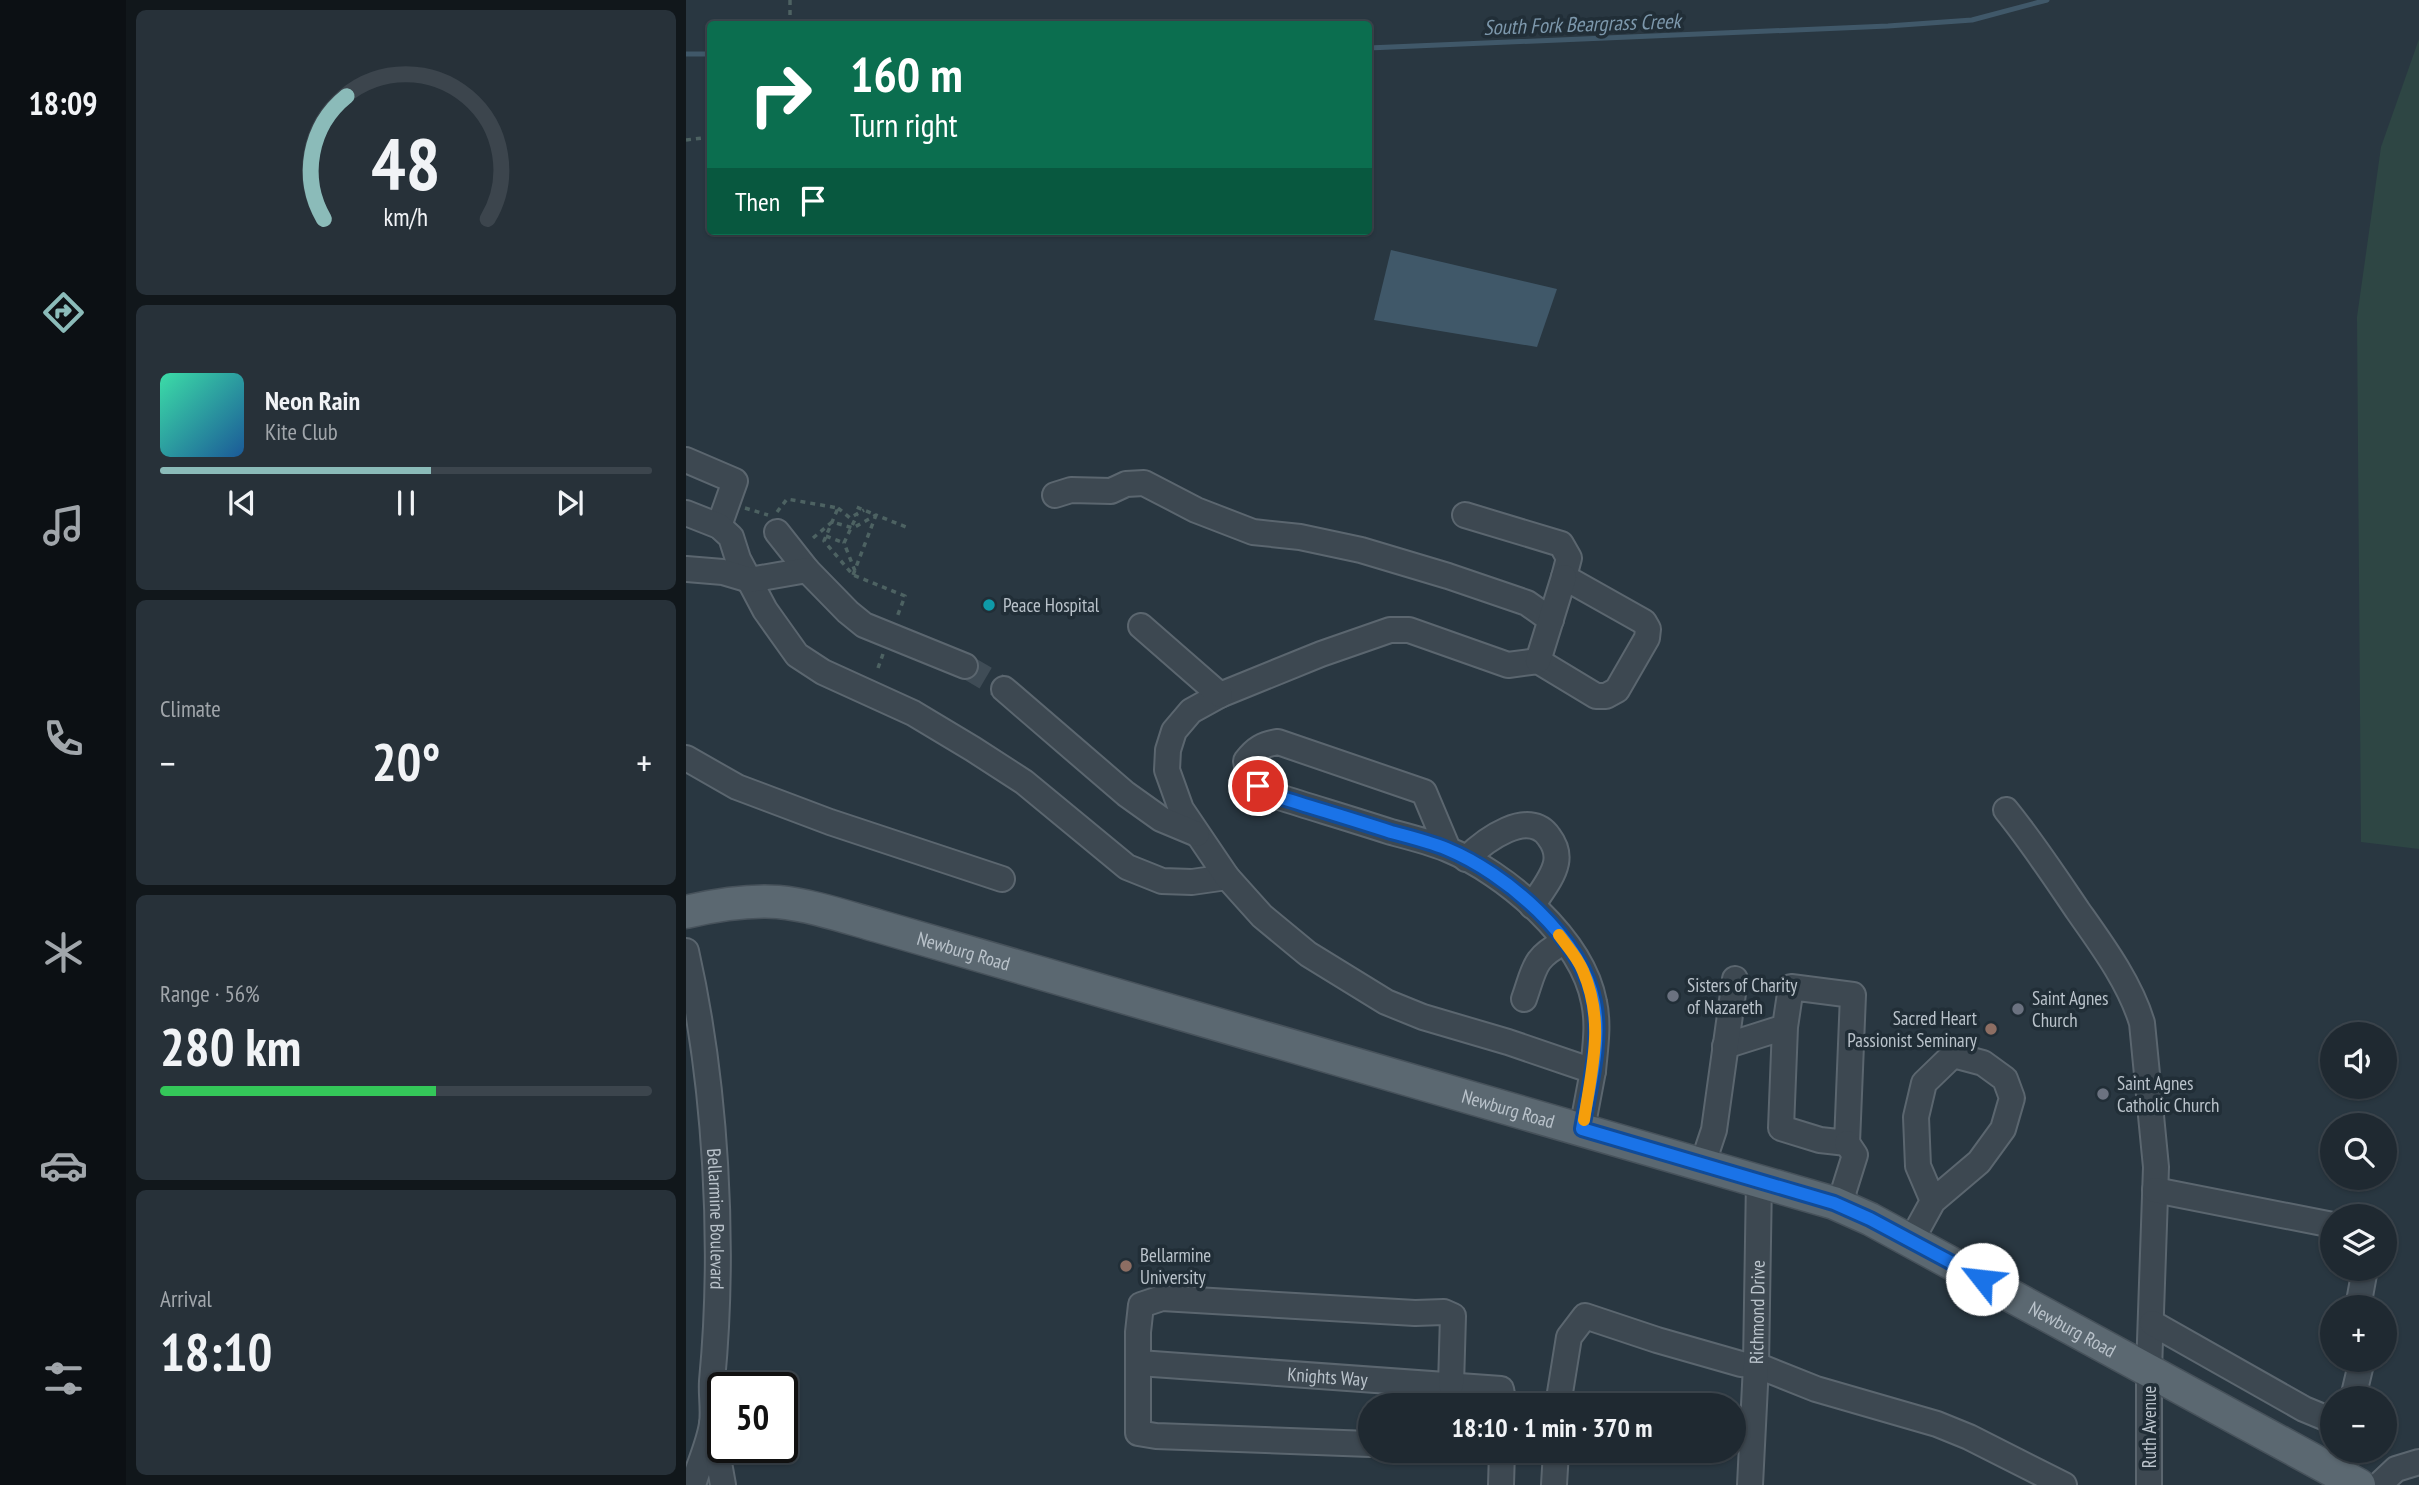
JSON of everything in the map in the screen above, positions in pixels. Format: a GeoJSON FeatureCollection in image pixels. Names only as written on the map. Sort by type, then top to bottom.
{"type":"FeatureCollection","features":[{"type":"Feature","properties":{"kind":"main road","name":"Newburg Road"},"geometry":{"type":"LineString","coordinates":[[686,912],[734,903],[777,902],[799,905],[1703,1163],[1842,1206],[2149,1370],[2345,1469]]}},
{"type":"Feature","properties":{"kind":"street"},"geometry":{"type":"LineString","coordinates":[[686,460],[735,481],[719,526]]}},
{"type":"Feature","properties":{"kind":"street"},"geometry":{"type":"LineString","coordinates":[[1055,495],[1071,490],[1111,491],[1126,484],[1144,483],[1196,510],[1253,531],[1300,537],[1361,550],[1527,603],[1551,620]]}},
{"type":"Feature","properties":{"kind":"street"},"geometry":{"type":"LineString","coordinates":[[686,513],[719,526],[731,537],[738,559],[765,610],[797,655],[823,671],[913,713],[973,748],[1024,782],[1127,867],[1162,881],[1192,882],[1227,877]]}},
{"type":"Feature","properties":{"kind":"street"},"geometry":{"type":"LineString","coordinates":[[1465,515],[1561,544],[1569,558],[1538,661]]}},
{"type":"Feature","properties":{"kind":"street"},"geometry":{"type":"LineString","coordinates":[[777,531],[807,570],[864,625],[965,666]]}},
{"type":"Feature","properties":{"kind":"street"},"geometry":{"type":"LineString","coordinates":[[686,569],[723,572],[750,580],[807,570]]}},
{"type":"Feature","properties":{"kind":"street"},"geometry":{"type":"LineString","coordinates":[[1564,577],[1644,622],[1648,629],[1647,638],[1617,690],[1606,696],[1596,696],[1538,661],[1508,665],[1409,630],[1390,631],[1321,654],[1220,695],[1191,711],[1174,731],[1168,750],[1167,770],[1181,809],[1227,877],[1262,916],[1308,954],[1386,1002],[1423,1017],[1593,1071]]}},
{"type":"Feature","properties":{"kind":"street"},"geometry":{"type":"LineString","coordinates":[[1141,626],[1220,695]]}},
{"type":"Feature","properties":{"kind":"street"},"geometry":{"type":"LineString","coordinates":[[1004,689],[1126,794],[1161,818],[1197,834]]}},
{"type":"Feature","properties":{"kind":"street"},"geometry":{"type":"LineString","coordinates":[[1457,854],[1424,792],[1278,742],[1265,744],[1254,751],[1247,761],[1252,780],[1279,797],[1457,854],[1498,876],[1531,906],[1564,942],[1582,968],[1594,1001],[1597,1027],[1593,1071],[1582,1129]]}},
{"type":"Feature","properties":{"kind":"street"},"geometry":{"type":"LineString","coordinates":[[686,758],[737,787],[830,822],[1002,879]]}},
{"type":"Feature","properties":{"kind":"street","name":"Ruth Avenue"},"geometry":{"type":"LineString","coordinates":[[2006,810],[2102,945],[2138,1008],[2145,1041],[2156,1167],[2149,1370],[2149,1485]]}},
{"type":"Feature","properties":{"kind":"street"},"geometry":{"type":"LineString","coordinates":[[1457,854],[1522,826],[1535,824],[1544,829],[1556,849],[1556,861],[1553,872],[1531,906]]}},
{"type":"Feature","properties":{"kind":"street"},"geometry":{"type":"LineString","coordinates":[[1524,999],[1537,961],[1546,951],[1564,942]]}},
{"type":"Feature","properties":{"kind":"street","name":"Bellarmine Boulevard"},"geometry":{"type":"LineString","coordinates":[[686,951],[704,1057],[714,1153],[718,1286],[714,1372]]}},
{"type":"Feature","properties":{"kind":"street"},"geometry":{"type":"LineString","coordinates":[[1703,1163],[1714,1130],[1735,979]]}},
{"type":"Feature","properties":{"kind":"street"},"geometry":{"type":"LineString","coordinates":[[1842,1206],[1855,1155],[1847,1143],[1853,995],[1791,987],[1785,1027],[1781,1128],[1820,1140],[1847,1143]]}},
{"type":"Feature","properties":{"kind":"street"},"geometry":{"type":"LineString","coordinates":[[1726,1046],[1785,1027]]}},
{"type":"Feature","properties":{"kind":"street"},"geometry":{"type":"LineString","coordinates":[[1911,1241],[1933,1200],[1979,1163],[2003,1129],[2012,1098],[2005,1079],[1983,1063],[1953,1055],[1923,1083],[1916,1117],[1918,1166],[1933,1200]]}},
{"type":"Feature","properties":{"kind":"street","name":"Richmond Drive"},"geometry":{"type":"LineString","coordinates":[[1750,1485],[1756,1365],[1759,1180]]}},
{"type":"Feature","properties":{"kind":"street"},"geometry":{"type":"LineString","coordinates":[[2155,1190],[2320,1222]]}},
{"type":"Feature","properties":{"kind":"street"},"geometry":{"type":"LineString","coordinates":[[1358,1444],[1156,1436],[1138,1433],[1141,1305],[1162,1298],[1415,1313],[1444,1312],[1452,1316],[1451,1385]]}},
{"type":"Feature","properties":{"kind":"street"},"geometry":{"type":"LineString","coordinates":[[1560,1393],[1569,1338],[1585,1316],[1657,1340],[1741,1364],[1756,1365],[1816,1389],[1937,1424],[1969,1437],[2064,1485]]}},
{"type":"Feature","properties":{"kind":"street"},"geometry":{"type":"LineString","coordinates":[[2152,1323],[2320,1416]]}},
{"type":"Feature","properties":{"kind":"street","name":"Knights Way"},"geometry":{"type":"LineString","coordinates":[[1139,1363],[1501,1389],[1502,1393]]}},
{"type":"Feature","properties":{"kind":"street"},"geometry":{"type":"LineString","coordinates":[[686,1443],[707,1428]]}},
{"type":"Feature","properties":{"kind":"street","name":"Bellarmine Boulevard"},"geometry":{"type":"LineString","coordinates":[[693,1485],[707,1440]]}},
{"type":"Feature","properties":{"kind":"street"},"geometry":{"type":"LineString","coordinates":[[2378,1485],[2396,1469],[2419,1462]]}},
{"type":"Feature","properties":{"kind":"street"},"geometry":{"type":"LineString","coordinates":[[719,1463],[723,1485]]}},
{"type":"Feature","properties":{"kind":"street"},"geometry":{"type":"LineString","coordinates":[[1501,1485],[1502,1463]]}},
{"type":"Feature","properties":{"kind":"street"},"geometry":{"type":"LineString","coordinates":[[1554,1485],[1555,1463]]}},
{"type":"Feature","properties":{"kind":"path"},"geometry":{"type":"LineString","coordinates":[[790,0],[790,21]]}},
{"type":"Feature","properties":{"kind":"path"},"geometry":{"type":"LineString","coordinates":[[686,141],[707,138]]}},
{"type":"Feature","properties":{"kind":"path"},"geometry":{"type":"LineString","coordinates":[[737,505],[773,516],[787,499],[838,508],[850,518],[864,510]]}},
{"type":"Feature","properties":{"kind":"path"},"geometry":{"type":"LineString","coordinates":[[854,506],[906,527]]}},
{"type":"Feature","properties":{"kind":"path"},"geometry":{"type":"LineString","coordinates":[[825,538],[838,508]]}},
{"type":"Feature","properties":{"kind":"path"},"geometry":{"type":"LineString","coordinates":[[854,573],[844,543],[857,515]]}},
{"type":"Feature","properties":{"kind":"path"},"geometry":{"type":"LineString","coordinates":[[832,523],[851,528],[876,515]]}},
{"type":"Feature","properties":{"kind":"path"},"geometry":{"type":"LineString","coordinates":[[854,573],[876,515]]}},
{"type":"Feature","properties":{"kind":"path"},"geometry":{"type":"LineString","coordinates":[[813,538],[832,523]]}},
{"type":"Feature","properties":{"kind":"path"},"geometry":{"type":"LineString","coordinates":[[818,533],[854,573],[905,596],[878,668]]}},
{"type":"Feature","properties":{"kind":"path"},"geometry":{"type":"LineString","coordinates":[[825,538],[844,543]]}},
{"type":"Feature","properties":{"kind":"green space"},"geometry":{"type":"Polygon","coordinates":[[[2419,39],[2419,849],[2361,842],[2357,317],[2381,147],[2419,39]]]}},
{"type":"Feature","properties":{"kind":"water"},"geometry":{"type":"Polygon","coordinates":[[[1391,250],[1557,289],[1537,347],[1374,320],[1391,250]]]}},
{"type":"Feature","properties":{"kind":"waterway","name":"South Fork Beargrass Creek"},"geometry":{"type":"LineString","coordinates":[[1372,48],[1888,26],[1972,20],[2047,0]]}},
{"type":"Feature","properties":{"kind":"waterway","name":"South Fork Beargrass Creek"},"geometry":{"type":"LineString","coordinates":[[686,54],[707,54]]}},
{"type":"Feature","properties":{"kind":"tunnel"},"geometry":{"type":"LineString","coordinates":[[965,666],[1004,689]]}},
{"type":"Feature","properties":{"kind":"slow traffic"},"geometry":{"type":"LineString","coordinates":[[1559,935],[1582,968],[1594,1001],[1597,1027],[1593,1071],[1584,1120]]}},
{"type":"Feature","properties":{"kind":"place","name":"Peace Hospital"},"geometry":{"type":"Point","coordinates":[989,605]}},
{"type":"Feature","properties":{"kind":"place","name":"Sisters of Charity of Nazareth"},"geometry":{"type":"Point","coordinates":[1673,996]}},
{"type":"Feature","properties":{"kind":"place","name":"Saint Agnes Church"},"geometry":{"type":"Point","coordinates":[2018,1009]}},
{"type":"Feature","properties":{"kind":"place","name":"Sacred Heart Passionist Seminary"},"geometry":{"type":"Point","coordinates":[1991,1029]}},
{"type":"Feature","properties":{"kind":"place","name":"Saint Agnes Catholic Church"},"geometry":{"type":"Point","coordinates":[2103,1094]}},
{"type":"Feature","properties":{"kind":"place","name":"Bellarmine University"},"geometry":{"type":"Point","coordinates":[1126,1266]}},
{"type":"Feature","properties":{"kind":"route"},"geometry":{"type":"LineString","coordinates":[[1258,786],[1279,797],[1448,849],[1498,876],[1536,909],[1559,934],[1582,968],[1594,1001],[1597,1027],[1593,1071],[1582,1129],[1834,1203],[1870,1219],[1982,1279]]}}]}
